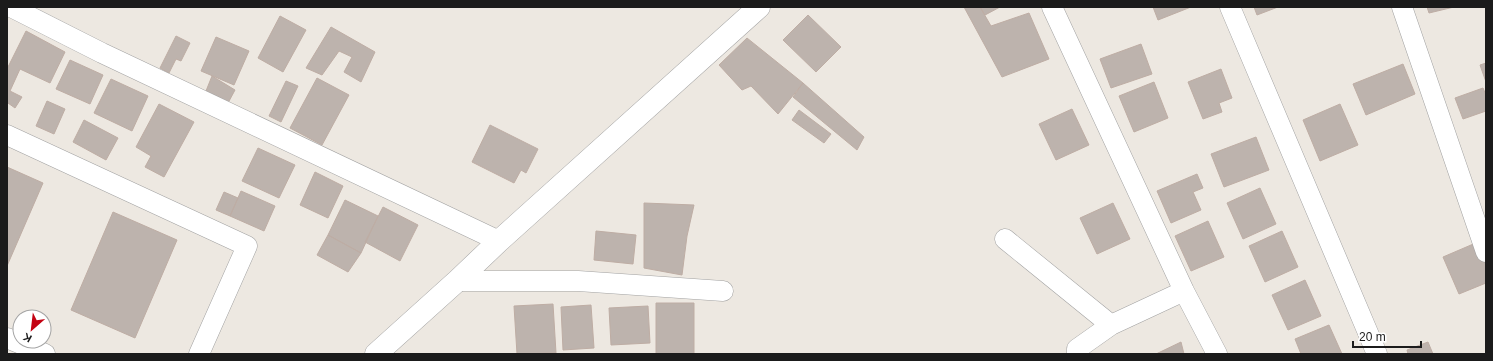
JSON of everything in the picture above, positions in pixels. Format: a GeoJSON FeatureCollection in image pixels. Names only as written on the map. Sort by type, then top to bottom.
{"type":"FeatureCollection","features":[{"type":"Feature","properties":{"kind":"street"},"geometry":{"type":"LineString","coordinates":[[11,7],[102,53],[499,241]]}},
{"type":"Feature","properties":{"kind":"street"},"geometry":{"type":"LineString","coordinates":[[376,354],[759,7]]}},
{"type":"Feature","properties":{"kind":"street"},"geometry":{"type":"LineString","coordinates":[[1052,7],[1184,291],[1217,354]]}},
{"type":"Feature","properties":{"kind":"street"},"geometry":{"type":"LineString","coordinates":[[1230,7],[1377,354]]}},
{"type":"Feature","properties":{"kind":"street"},"geometry":{"type":"LineString","coordinates":[[1402,7],[1486,252]]}},
{"type":"Feature","properties":{"kind":"street"},"geometry":{"type":"LineString","coordinates":[[7,134],[247,246],[199,354]]}},
{"type":"Feature","properties":{"kind":"street"},"geometry":{"type":"LineString","coordinates":[[1005,239],[1111,325]]}},
{"type":"Feature","properties":{"kind":"street"},"geometry":{"type":"LineString","coordinates":[[457,281],[578,280],[723,291]]}},
{"type":"Feature","properties":{"kind":"street"},"geometry":{"type":"LineString","coordinates":[[1077,354],[1077,349],[1111,325],[1184,291]]}},
{"type":"Feature","properties":{"kind":"street"},"geometry":{"type":"LineString","coordinates":[[7,338],[45,354]]}},
{"type":"Feature","properties":{"kind":"building"},"geometry":{"type":"Polygon","coordinates":[[[964,7],[980,7],[991,26],[1029,13],[1049,59],[1002,77],[964,7]]]}},
{"type":"Feature","properties":{"kind":"building"},"geometry":{"type":"Polygon","coordinates":[[[980,7],[1000,7],[985,15],[980,7]]]}},
{"type":"Feature","properties":{"kind":"building"},"geometry":{"type":"Polygon","coordinates":[[[1153,7],[1191,7],[1158,20],[1153,7]]]}},
{"type":"Feature","properties":{"kind":"building"},"geometry":{"type":"Polygon","coordinates":[[[1254,7],[1278,7],[1257,15],[1254,7]]]}},
{"type":"Feature","properties":{"kind":"building"},"geometry":{"type":"Polygon","coordinates":[[[1427,7],[1454,7],[1429,13],[1427,7]]]}},
{"type":"Feature","properties":{"kind":"building"},"geometry":{"type":"Polygon","coordinates":[[[808,15],[841,47],[816,72],[783,40],[808,15]]]}},
{"type":"Feature","properties":{"kind":"building"},"geometry":{"type":"Polygon","coordinates":[[[280,16],[306,30],[283,72],[258,58],[280,16]]]}},
{"type":"Feature","properties":{"kind":"building"},"geometry":{"type":"Polygon","coordinates":[[[331,27],[375,52],[361,82],[344,72],[352,57],[339,51],[322,75],[306,68],[331,27]]]}},
{"type":"Feature","properties":{"kind":"building"},"geometry":{"type":"Polygon","coordinates":[[[26,31],[65,52],[50,83],[20,69],[10,91],[22,97],[15,108],[8,103],[7,105],[7,69],[26,31]]]}},
{"type":"Feature","properties":{"kind":"building"},"geometry":{"type":"Polygon","coordinates":[[[176,36],[190,43],[181,61],[176,59],[169,73],[160,68],[176,36]]]}},
{"type":"Feature","properties":{"kind":"building"},"geometry":{"type":"Polygon","coordinates":[[[216,37],[249,51],[234,85],[201,71],[216,37]]]}},
{"type":"Feature","properties":{"kind":"building"},"geometry":{"type":"Polygon","coordinates":[[[747,38],[803,83],[778,114],[751,86],[742,90],[719,65],[747,38]]]}},
{"type":"Feature","properties":{"kind":"building"},"geometry":{"type":"Polygon","coordinates":[[[1141,44],[1152,74],[1111,88],[1100,59],[1141,44]]]}},
{"type":"Feature","properties":{"kind":"building"},"geometry":{"type":"Polygon","coordinates":[[[70,60],[103,75],[90,104],[56,89],[70,60]]]}},
{"type":"Feature","properties":{"kind":"building"},"geometry":{"type":"Polygon","coordinates":[[[1486,63],[1486,82],[1480,65],[1486,63]]]}},
{"type":"Feature","properties":{"kind":"building"},"geometry":{"type":"Polygon","coordinates":[[[1403,64],[1415,94],[1366,115],[1353,84],[1403,64]]]}},
{"type":"Feature","properties":{"kind":"building"},"geometry":{"type":"Polygon","coordinates":[[[1221,69],[1232,98],[1219,103],[1222,112],[1203,119],[1188,82],[1221,69]]]}},
{"type":"Feature","properties":{"kind":"building"},"geometry":{"type":"Polygon","coordinates":[[[212,76],[235,90],[228,103],[206,91],[212,76]]]}},
{"type":"Feature","properties":{"kind":"building"},"geometry":{"type":"Polygon","coordinates":[[[317,78],[349,95],[322,145],[290,128],[317,78]]]}},
{"type":"Feature","properties":{"kind":"building"},"geometry":{"type":"Polygon","coordinates":[[[111,79],[148,96],[132,131],[94,113],[111,79]]]}},
{"type":"Feature","properties":{"kind":"building"},"geometry":{"type":"Polygon","coordinates":[[[286,81],[298,86],[281,122],[269,116],[286,81]]]}},
{"type":"Feature","properties":{"kind":"building"},"geometry":{"type":"Polygon","coordinates":[[[1154,82],[1168,118],[1134,132],[1119,96],[1154,82]]]}},
{"type":"Feature","properties":{"kind":"building"},"geometry":{"type":"Polygon","coordinates":[[[803,83],[864,137],[857,150],[793,97],[803,83]]]}},
{"type":"Feature","properties":{"kind":"building"},"geometry":{"type":"Polygon","coordinates":[[[1483,88],[1486,95],[1486,111],[1463,119],[1455,98],[1483,88]]]}},
{"type":"Feature","properties":{"kind":"building"},"geometry":{"type":"Polygon","coordinates":[[[47,101],[65,109],[54,134],[36,126],[47,101]]]}},
{"type":"Feature","properties":{"kind":"building"},"geometry":{"type":"Polygon","coordinates":[[[159,104],[194,122],[164,177],[145,167],[151,156],[136,147],[159,104]]]}},
{"type":"Feature","properties":{"kind":"building"},"geometry":{"type":"Polygon","coordinates":[[[1340,104],[1358,145],[1320,161],[1303,120],[1340,104]]]}},
{"type":"Feature","properties":{"kind":"building"},"geometry":{"type":"Polygon","coordinates":[[[1072,109],[1089,145],[1056,160],[1039,124],[1072,109]]]}},
{"type":"Feature","properties":{"kind":"building"},"geometry":{"type":"Polygon","coordinates":[[[799,110],[831,134],[824,143],[792,120],[799,110]]]}},
{"type":"Feature","properties":{"kind":"building"},"geometry":{"type":"Polygon","coordinates":[[[84,120],[118,138],[106,160],[73,142],[84,120]]]}},
{"type":"Feature","properties":{"kind":"building"},"geometry":{"type":"Polygon","coordinates":[[[490,125],[538,149],[526,173],[521,170],[514,183],[472,162],[490,125]]]}},
{"type":"Feature","properties":{"kind":"building"},"geometry":{"type":"Polygon","coordinates":[[[1256,137],[1269,170],[1224,187],[1211,154],[1256,137]]]}},
{"type":"Feature","properties":{"kind":"building"},"geometry":{"type":"Polygon","coordinates":[[[258,148],[295,165],[279,198],[242,181],[258,148]]]}},
{"type":"Feature","properties":{"kind":"building"},"geometry":{"type":"Polygon","coordinates":[[[7,167],[43,183],[7,266],[7,167]]]}},
{"type":"Feature","properties":{"kind":"building"},"geometry":{"type":"Polygon","coordinates":[[[315,172],[343,186],[328,218],[300,205],[315,172]]]}},
{"type":"Feature","properties":{"kind":"building"},"geometry":{"type":"Polygon","coordinates":[[[1197,174],[1203,188],[1193,192],[1201,210],[1171,223],[1157,191],[1197,174]]]}},
{"type":"Feature","properties":{"kind":"building"},"geometry":{"type":"Polygon","coordinates":[[[1260,188],[1276,224],[1243,239],[1227,203],[1260,188]]]}},
{"type":"Feature","properties":{"kind":"building"},"geometry":{"type":"Polygon","coordinates":[[[241,191],[275,206],[264,231],[230,216],[241,191]]]}},
{"type":"Feature","properties":{"kind":"building"},"geometry":{"type":"Polygon","coordinates":[[[224,192],[238,198],[230,216],[216,210],[224,192]]]}},
{"type":"Feature","properties":{"kind":"building"},"geometry":{"type":"Polygon","coordinates":[[[345,200],[378,216],[361,253],[328,235],[345,200]]]}},
{"type":"Feature","properties":{"kind":"building"},"geometry":{"type":"Polygon","coordinates":[[[644,203],[694,205],[687,236],[682,275],[644,268],[644,203]]]}},
{"type":"Feature","properties":{"kind":"building"},"geometry":{"type":"Polygon","coordinates":[[[1113,203],[1130,239],[1097,254],[1080,218],[1113,203]]]}},
{"type":"Feature","properties":{"kind":"building"},"geometry":{"type":"Polygon","coordinates":[[[383,207],[418,225],[400,261],[365,242],[383,207]]]}},
{"type":"Feature","properties":{"kind":"building"},"geometry":{"type":"Polygon","coordinates":[[[113,212],[177,240],[135,338],[71,310],[113,212]]]}},
{"type":"Feature","properties":{"kind":"building"},"geometry":{"type":"Polygon","coordinates":[[[1208,221],[1224,257],[1191,271],[1175,236],[1208,221]]]}},
{"type":"Feature","properties":{"kind":"building"},"geometry":{"type":"Polygon","coordinates":[[[596,231],[636,235],[633,264],[594,260],[596,231]]]}},
{"type":"Feature","properties":{"kind":"building"},"geometry":{"type":"Polygon","coordinates":[[[1282,231],[1298,267],[1265,282],[1249,246],[1282,231]]]}},
{"type":"Feature","properties":{"kind":"building"},"geometry":{"type":"Polygon","coordinates":[[[328,235],[361,253],[348,272],[317,255],[328,235]]]}},
{"type":"Feature","properties":{"kind":"building"},"geometry":{"type":"Polygon","coordinates":[[[1478,242],[1486,262],[1486,283],[1459,294],[1443,257],[1478,242]]]}},
{"type":"Feature","properties":{"kind":"building"},"geometry":{"type":"Polygon","coordinates":[[[1305,280],[1321,316],[1288,330],[1272,295],[1305,280]]]}},
{"type":"Feature","properties":{"kind":"building"},"geometry":{"type":"Polygon","coordinates":[[[656,303],[694,303],[694,354],[656,354],[656,303]]]}},
{"type":"Feature","properties":{"kind":"building"},"geometry":{"type":"Polygon","coordinates":[[[553,304],[556,353],[517,354],[514,306],[553,304]]]}},
{"type":"Feature","properties":{"kind":"building"},"geometry":{"type":"Polygon","coordinates":[[[591,305],[594,348],[563,350],[561,307],[591,305]]]}},
{"type":"Feature","properties":{"kind":"building"},"geometry":{"type":"Polygon","coordinates":[[[648,306],[650,343],[611,345],[609,308],[648,306]]]}},
{"type":"Feature","properties":{"kind":"building"},"geometry":{"type":"Polygon","coordinates":[[[1329,325],[1342,354],[1301,354],[1295,339],[1329,325]]]}},
{"type":"Feature","properties":{"kind":"building"},"geometry":{"type":"Polygon","coordinates":[[[1181,342],[1184,354],[1156,354],[1181,342]]]}},
{"type":"Feature","properties":{"kind":"building"},"geometry":{"type":"Polygon","coordinates":[[[1428,342],[1433,354],[1408,354],[1407,350],[1428,342]]]}}]}
